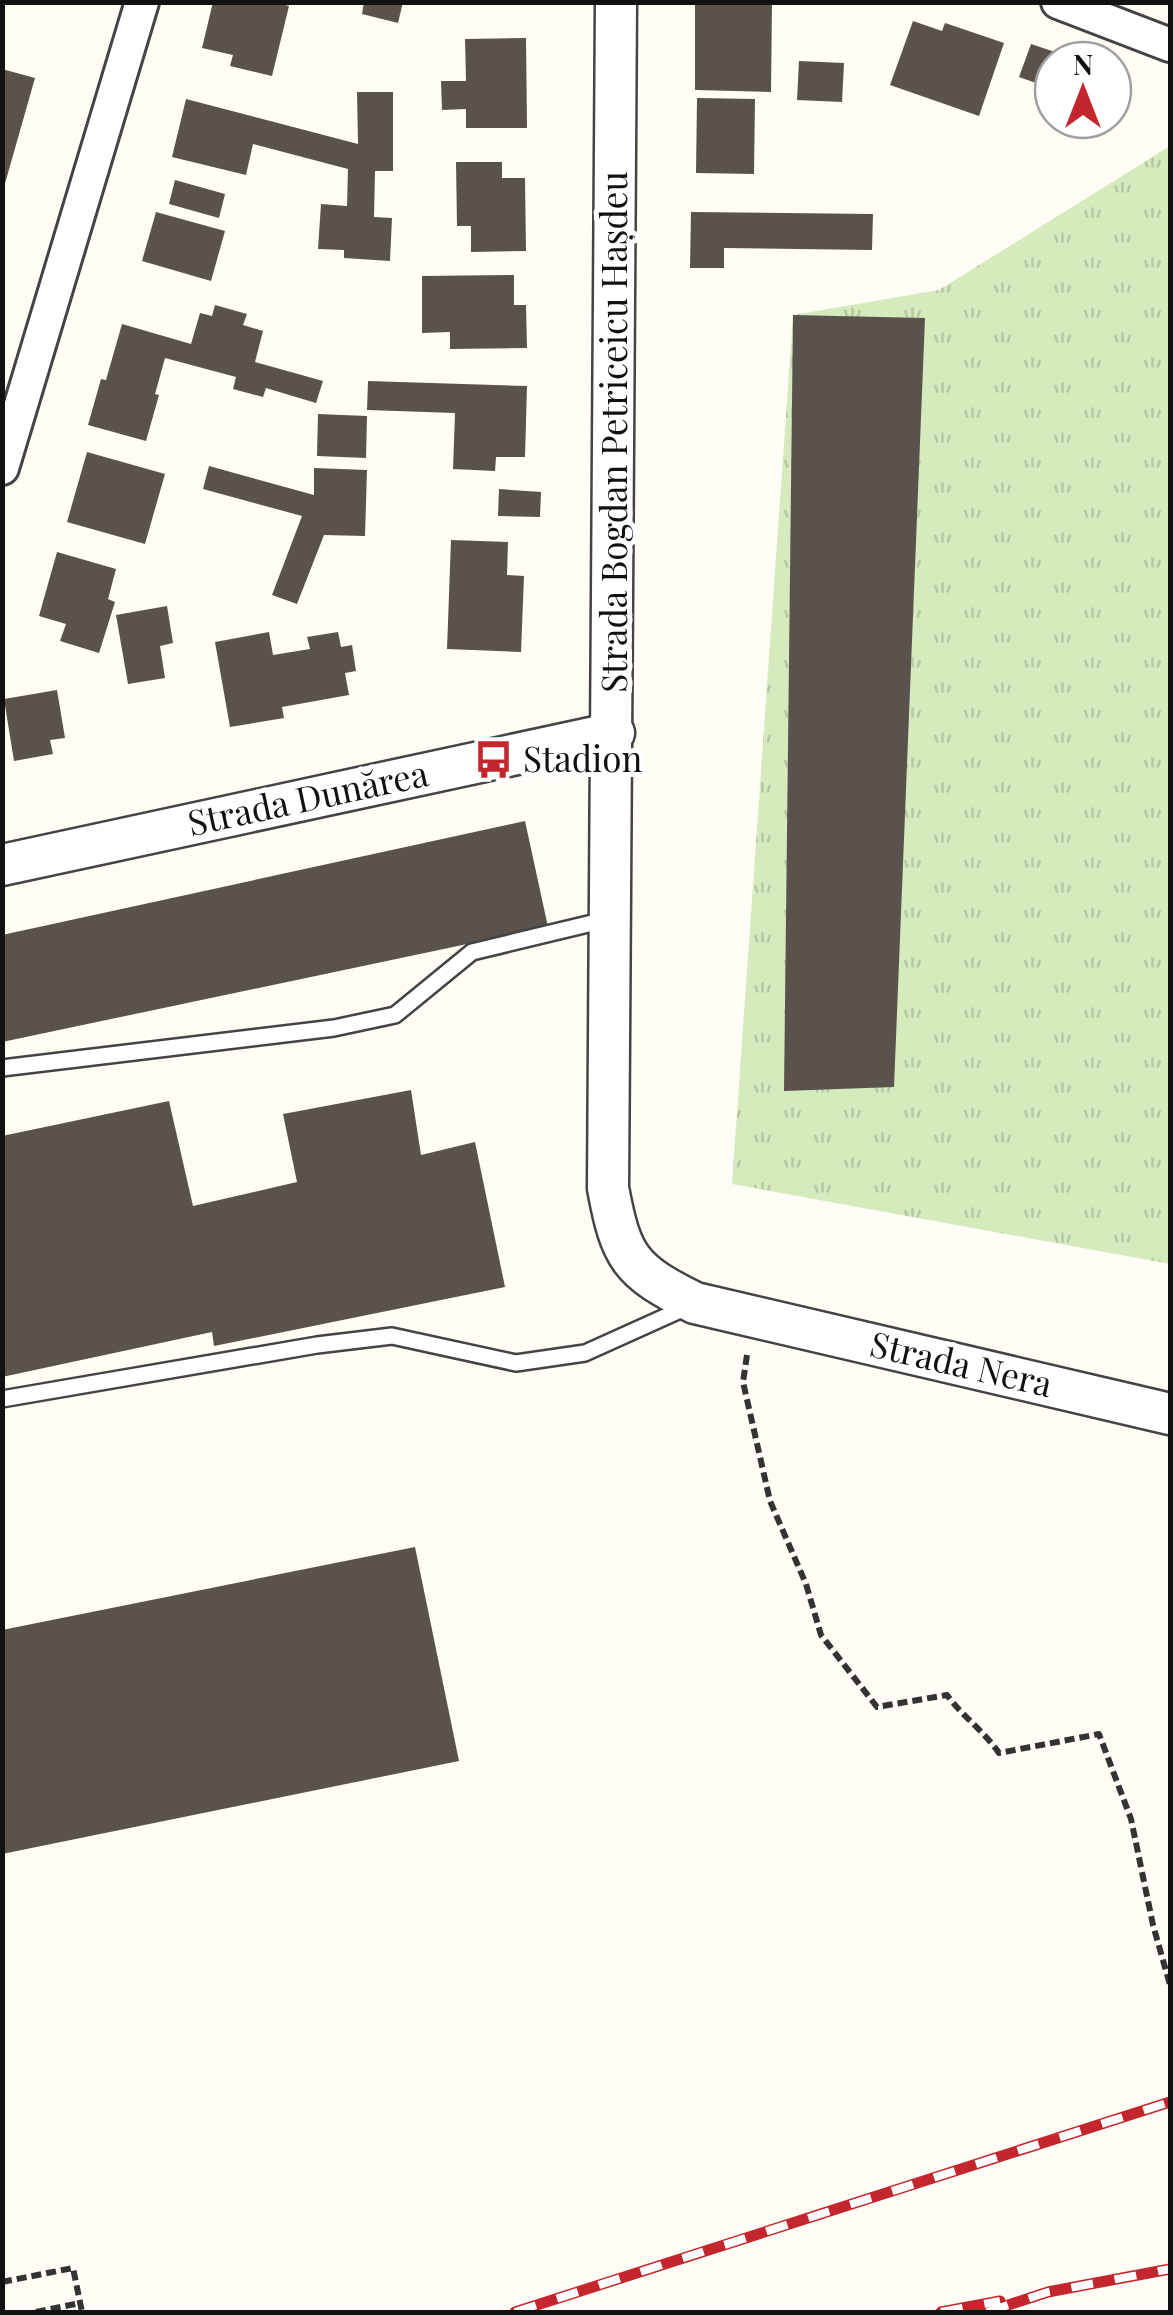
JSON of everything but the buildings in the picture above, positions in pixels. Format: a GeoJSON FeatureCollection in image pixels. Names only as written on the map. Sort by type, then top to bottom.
{"type":"FeatureCollection","features":[{"type":"Feature","properties":{"kind":"street"},"geometry":{"type":"LineString","coordinates":[[2,468],[142,2]]}},
{"type":"Feature","properties":{"kind":"street","name":"Strada Bogdan Petriceicu Hașdeu"},"geometry":{"type":"LineString","coordinates":[[616,2],[608,1188],[617,1235],[638,1269],[695,1303],[752,1317]]}},
{"type":"Feature","properties":{"kind":"street"},"geometry":{"type":"LineString","coordinates":[[1058,2],[1170,45]]}},
{"type":"Feature","properties":{"kind":"street","name":"Strada Dunărea"},"geometry":{"type":"LineString","coordinates":[[2,865],[614,734]]}},
{"type":"Feature","properties":{"kind":"street","name":"Strada Nera"},"geometry":{"type":"LineString","coordinates":[[752,1317],[1170,1414]]}},
{"type":"Feature","properties":{"kind":"lane"},"geometry":{"type":"LineString","coordinates":[[2,1068],[334,1028],[395,1014],[472,952],[611,918]]}},
{"type":"Feature","properties":{"kind":"lane"},"geometry":{"type":"LineString","coordinates":[[2,1399],[392,1336],[516,1363],[586,1353],[695,1303]]}},
{"type":"Feature","properties":{"kind":"path"},"geometry":{"type":"LineString","coordinates":[[752,1317],[743,1382],[770,1500],[806,1584],[821,1634],[877,1708],[947,1695],[957,1710],[987,1734],[999,1754],[1099,1734],[1130,1820],[1170,1984]]}},
{"type":"Feature","properties":{"kind":"path"},"geometry":{"type":"LineString","coordinates":[[2,2282],[73,2268],[81,2308],[36,2312]]}},
{"type":"Feature","properties":{"kind":"green space"},"geometry":{"type":"Polygon","coordinates":[[[1170,146],[1170,1264],[732,1184],[793,315],[939,290],[1170,146]]]}},
{"type":"Feature","properties":{"kind":"railway"},"geometry":{"type":"LineString","coordinates":[[515,2312],[1170,2102]]}},
{"type":"Feature","properties":{"kind":"railway"},"geometry":{"type":"LineString","coordinates":[[987,2312],[1048,2292],[1170,2269]]}},
{"type":"Feature","properties":{"kind":"railway"},"geometry":{"type":"LineString","coordinates":[[941,2312],[1000,2301]]}},
{"type":"Feature","properties":{"kind":"place","name":"Stadion"},"geometry":{"type":"Point","coordinates":[493,760]}}]}
